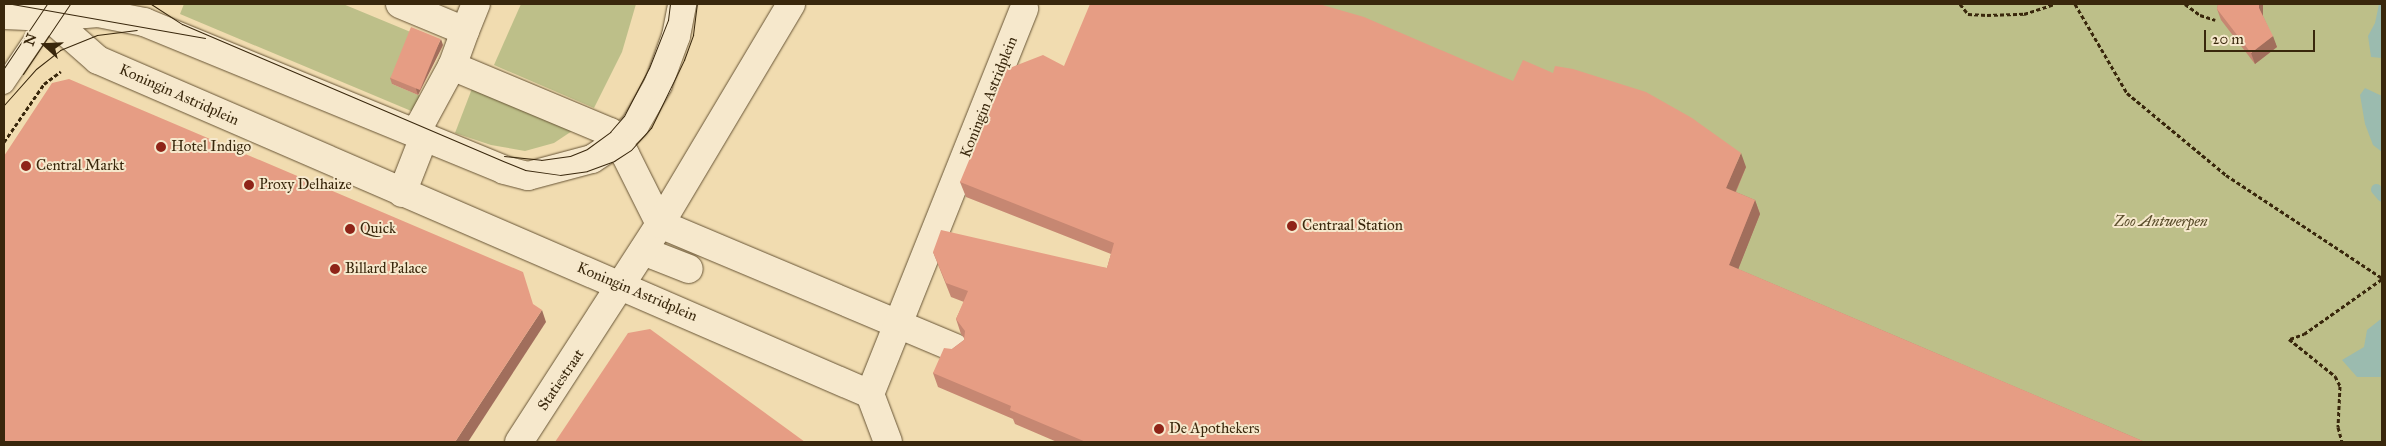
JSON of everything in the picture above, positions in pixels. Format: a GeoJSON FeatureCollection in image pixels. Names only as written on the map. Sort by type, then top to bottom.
{"type":"FeatureCollection","features":[{"type":"Feature","properties":{"kind":"street"},"geometry":{"type":"LineString","coordinates":[[400,4],[465,31]]}},
{"type":"Feature","properties":{"kind":"street"},"geometry":{"type":"LineString","coordinates":[[402,192],[424,137],[420,125],[452,66],[476,4]]}},
{"type":"Feature","properties":{"kind":"street"},"geometry":{"type":"LineString","coordinates":[[4,15],[101,8],[174,32],[504,170],[528,176],[592,159],[618,142],[648,107],[676,36],[682,4]]}},
{"type":"Feature","properties":{"kind":"street"},"geometry":{"type":"LineString","coordinates":[[660,224],[792,4]]}},
{"type":"Feature","properties":{"kind":"street","name":"Koningin Astridplein"},"geometry":{"type":"LineString","coordinates":[[54,10],[98,60],[622,285],[870,394],[899,324],[1021,5]]}},
{"type":"Feature","properties":{"kind":"street"},"geometry":{"type":"LineString","coordinates":[[452,66],[610,132],[618,142],[660,224],[955,348]]}},
{"type":"Feature","properties":{"kind":"street","name":"Statiestraat"},"geometry":{"type":"LineString","coordinates":[[519,442],[602,317],[660,224]]}},
{"type":"Feature","properties":{"kind":"street"},"geometry":{"type":"LineString","coordinates":[[643,250],[689,269]]}},
{"type":"Feature","properties":{"kind":"street"},"geometry":{"type":"LineString","coordinates":[[870,394],[890,439]]}},
{"type":"Feature","properties":{"kind":"lane"},"geometry":{"type":"LineString","coordinates":[[4,84],[54,10]]}},
{"type":"Feature","properties":{"kind":"path"},"geometry":{"type":"LineString","coordinates":[[1960,4],[1968,14],[1987,15],[2024,14],[2054,4]]}},
{"type":"Feature","properties":{"kind":"path"},"geometry":{"type":"LineString","coordinates":[[2075,4],[2127,93],[2226,174],[2382,278],[2304,334],[2289,339],[2335,376],[2340,386],[2338,427],[2342,442]]}},
{"type":"Feature","properties":{"kind":"path"},"geometry":{"type":"LineString","coordinates":[[2185,4],[2200,15],[2215,20]]}},
{"type":"Feature","properties":{"kind":"path"},"geometry":{"type":"LineString","coordinates":[[4,142],[44,84]]}},
{"type":"Feature","properties":{"kind":"green space"},"geometry":{"type":"Polygon","coordinates":[[[184,4],[343,4],[413,33],[392,84],[423,97],[416,113],[180,14],[184,4]]]}},
{"type":"Feature","properties":{"kind":"green space"},"geometry":{"type":"Polygon","coordinates":[[[521,4],[636,4],[622,52],[594,108],[494,65],[521,4]]]}},
{"type":"Feature","properties":{"kind":"green space","name":"Zoo Antwerpen"},"geometry":{"type":"Polygon","coordinates":[[[1119,4],[2382,4],[2382,442],[2116,442],[1119,4]]]}},
{"type":"Feature","properties":{"kind":"green space"},"geometry":{"type":"Polygon","coordinates":[[[473,86],[575,129],[554,143],[525,151],[491,145],[455,133],[473,86]]]}},
{"type":"Feature","properties":{"kind":"shaded area"},"geometry":{"type":"Polygon","coordinates":[[[2379,4],[2382,4],[2382,58],[2371,57],[2368,36],[2375,23],[2379,4]]]}},
{"type":"Feature","properties":{"kind":"shaded area"},"geometry":{"type":"Polygon","coordinates":[[[2365,88],[2382,96],[2382,152],[2373,145],[2365,124],[2360,95],[2365,88]]]}},
{"type":"Feature","properties":{"kind":"shaded area"},"geometry":{"type":"Polygon","coordinates":[[[2382,318],[2382,377],[2357,377],[2342,360],[2364,347],[2367,330],[2382,318]]]}},
{"type":"Feature","properties":{"kind":"building","name":"Centraal Station"},"geometry":{"type":"Polygon","coordinates":[[[1090,4],[1319,4],[1364,17],[1513,81],[1523,60],[1553,73],[1555,66],[1573,69],[1646,92],[1692,118],[1741,153],[1726,188],[1755,200],[1729,265],[2145,442],[1086,442],[1010,410],[1011,406],[933,373],[944,348],[952,349],[964,340],[965,331],[956,319],[968,291],[946,283],[933,252],[941,230],[1107,268],[1114,243],[960,182],[1007,69],[1043,55],[1064,66],[1090,4]]]}},
{"type":"Feature","properties":{"kind":"building"},"geometry":{"type":"Polygon","coordinates":[[[2218,4],[2259,4],[2259,8],[2273,36],[2251,53],[2217,9],[2218,4]]]}},
{"type":"Feature","properties":{"kind":"building"},"geometry":{"type":"Polygon","coordinates":[[[411,27],[441,39],[420,90],[390,78],[411,27]]]}},
{"type":"Feature","properties":{"kind":"building"},"geometry":{"type":"Polygon","coordinates":[[[69,79],[523,272],[533,304],[542,310],[455,442],[4,442],[4,156],[52,83],[69,79]]]}},
{"type":"Feature","properties":{"kind":"building"},"geometry":{"type":"Polygon","coordinates":[[[650,329],[805,442],[555,442],[628,333],[650,329]]]}},
{"type":"Feature","properties":{"kind":"waterway"},"geometry":{"type":"LineString","coordinates":[[2376,189],[2382,196]]}},
{"type":"Feature","properties":{"kind":"tram line"},"geometry":{"type":"LineString","coordinates":[[12,4],[205,38]]}},
{"type":"Feature","properties":{"kind":"tram line"},"geometry":{"type":"LineString","coordinates":[[4,68],[47,4]]}},
{"type":"Feature","properties":{"kind":"tram line"},"geometry":{"type":"LineString","coordinates":[[23,74],[70,4]]}},
{"type":"Feature","properties":{"kind":"tram line"},"geometry":{"type":"LineString","coordinates":[[151,4],[182,24],[503,161],[525,170],[560,175],[587,171],[614,161],[631,150],[651,128],[684,60],[693,35],[697,4]]}},
{"type":"Feature","properties":{"kind":"tram line"},"geometry":{"type":"LineString","coordinates":[[504,156],[541,160],[570,156],[587,149],[610,132],[624,116],[649,68],[668,20],[670,4]]}},
{"type":"Feature","properties":{"kind":"tram line"},"geometry":{"type":"LineString","coordinates":[[4,105],[36,69],[60,50],[97,35],[137,30]]}},
{"type":"Feature","properties":{"kind":"place","name":"Hotel Indigo"},"geometry":{"type":"Point","coordinates":[161,147]}},
{"type":"Feature","properties":{"kind":"place","name":"Central Markt"},"geometry":{"type":"Point","coordinates":[26,166]}},
{"type":"Feature","properties":{"kind":"place","name":"Proxy Delhaize"},"geometry":{"type":"Point","coordinates":[249,185]}},
{"type":"Feature","properties":{"kind":"place","name":"Centraal Station"},"geometry":{"type":"Point","coordinates":[1292,226]}},
{"type":"Feature","properties":{"kind":"place","name":"Quick"},"geometry":{"type":"Point","coordinates":[350,229]}},
{"type":"Feature","properties":{"kind":"place","name":"Billard Palace"},"geometry":{"type":"Point","coordinates":[335,269]}},
{"type":"Feature","properties":{"kind":"place","name":"De Apothekers"},"geometry":{"type":"Point","coordinates":[1159,429]}}]}
